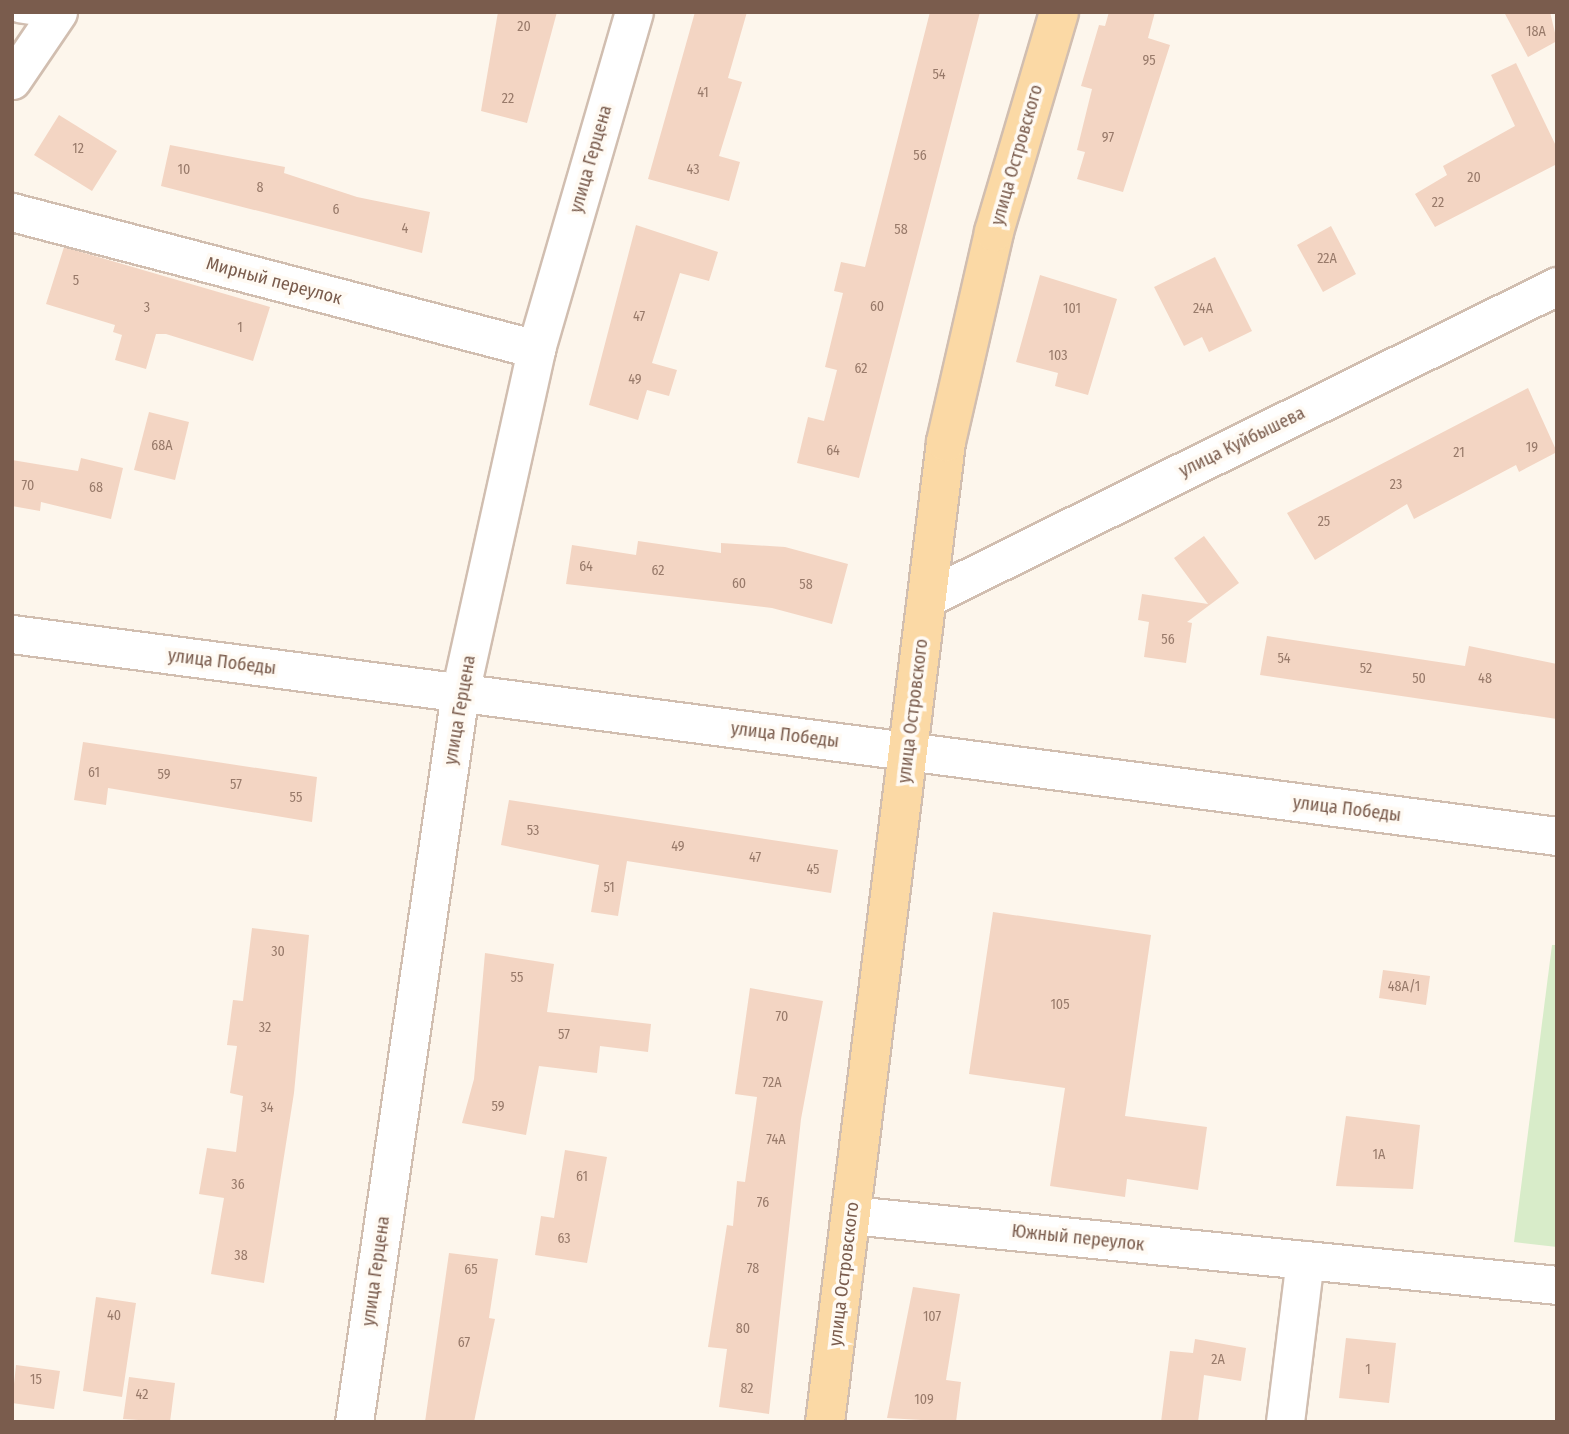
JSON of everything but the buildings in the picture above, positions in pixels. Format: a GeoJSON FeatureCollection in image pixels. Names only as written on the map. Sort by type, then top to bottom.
{"type":"FeatureCollection","features":[{"type":"Feature","properties":{"kind":"main road","name":"улица Островского"},"geometry":{"type":"LineString","coordinates":[[825,1422],[946,442],[994,232],[1059,12]]}},
{"type":"Feature","properties":{"kind":"street","name":"улица Герцена"},"geometry":{"type":"LineString","coordinates":[[354,1422],[460,693],[536,349],[634,12]]}},
{"type":"Feature","properties":{"kind":"street"},"geometry":{"type":"LineString","coordinates":[[12,80],[56,15]]}},
{"type":"Feature","properties":{"kind":"street","name":"Мирный переулок"},"geometry":{"type":"LineString","coordinates":[[12,212],[536,349]]}},
{"type":"Feature","properties":{"kind":"street","name":"улица Куйбышева"},"geometry":{"type":"LineString","coordinates":[[927,598],[1557,286]]}},
{"type":"Feature","properties":{"kind":"street","name":"улица Победы"},"geometry":{"type":"LineString","coordinates":[[12,634],[1557,836]]}},
{"type":"Feature","properties":{"kind":"street","name":"Южный переулок"},"geometry":{"type":"LineString","coordinates":[[851,1215],[1557,1285]]}},
{"type":"Feature","properties":{"kind":"street"},"geometry":{"type":"LineString","coordinates":[[1285,1422],[1305,1260]]}},
{"type":"Feature","properties":{"kind":"lane"},"geometry":{"type":"LineString","coordinates":[[18,12],[56,15]]}},
{"type":"Feature","properties":{"kind":"green space"},"geometry":{"type":"Polygon","coordinates":[[[1552,945],[1557,945],[1557,1247],[1514,1242],[1552,945]]]}}]}
